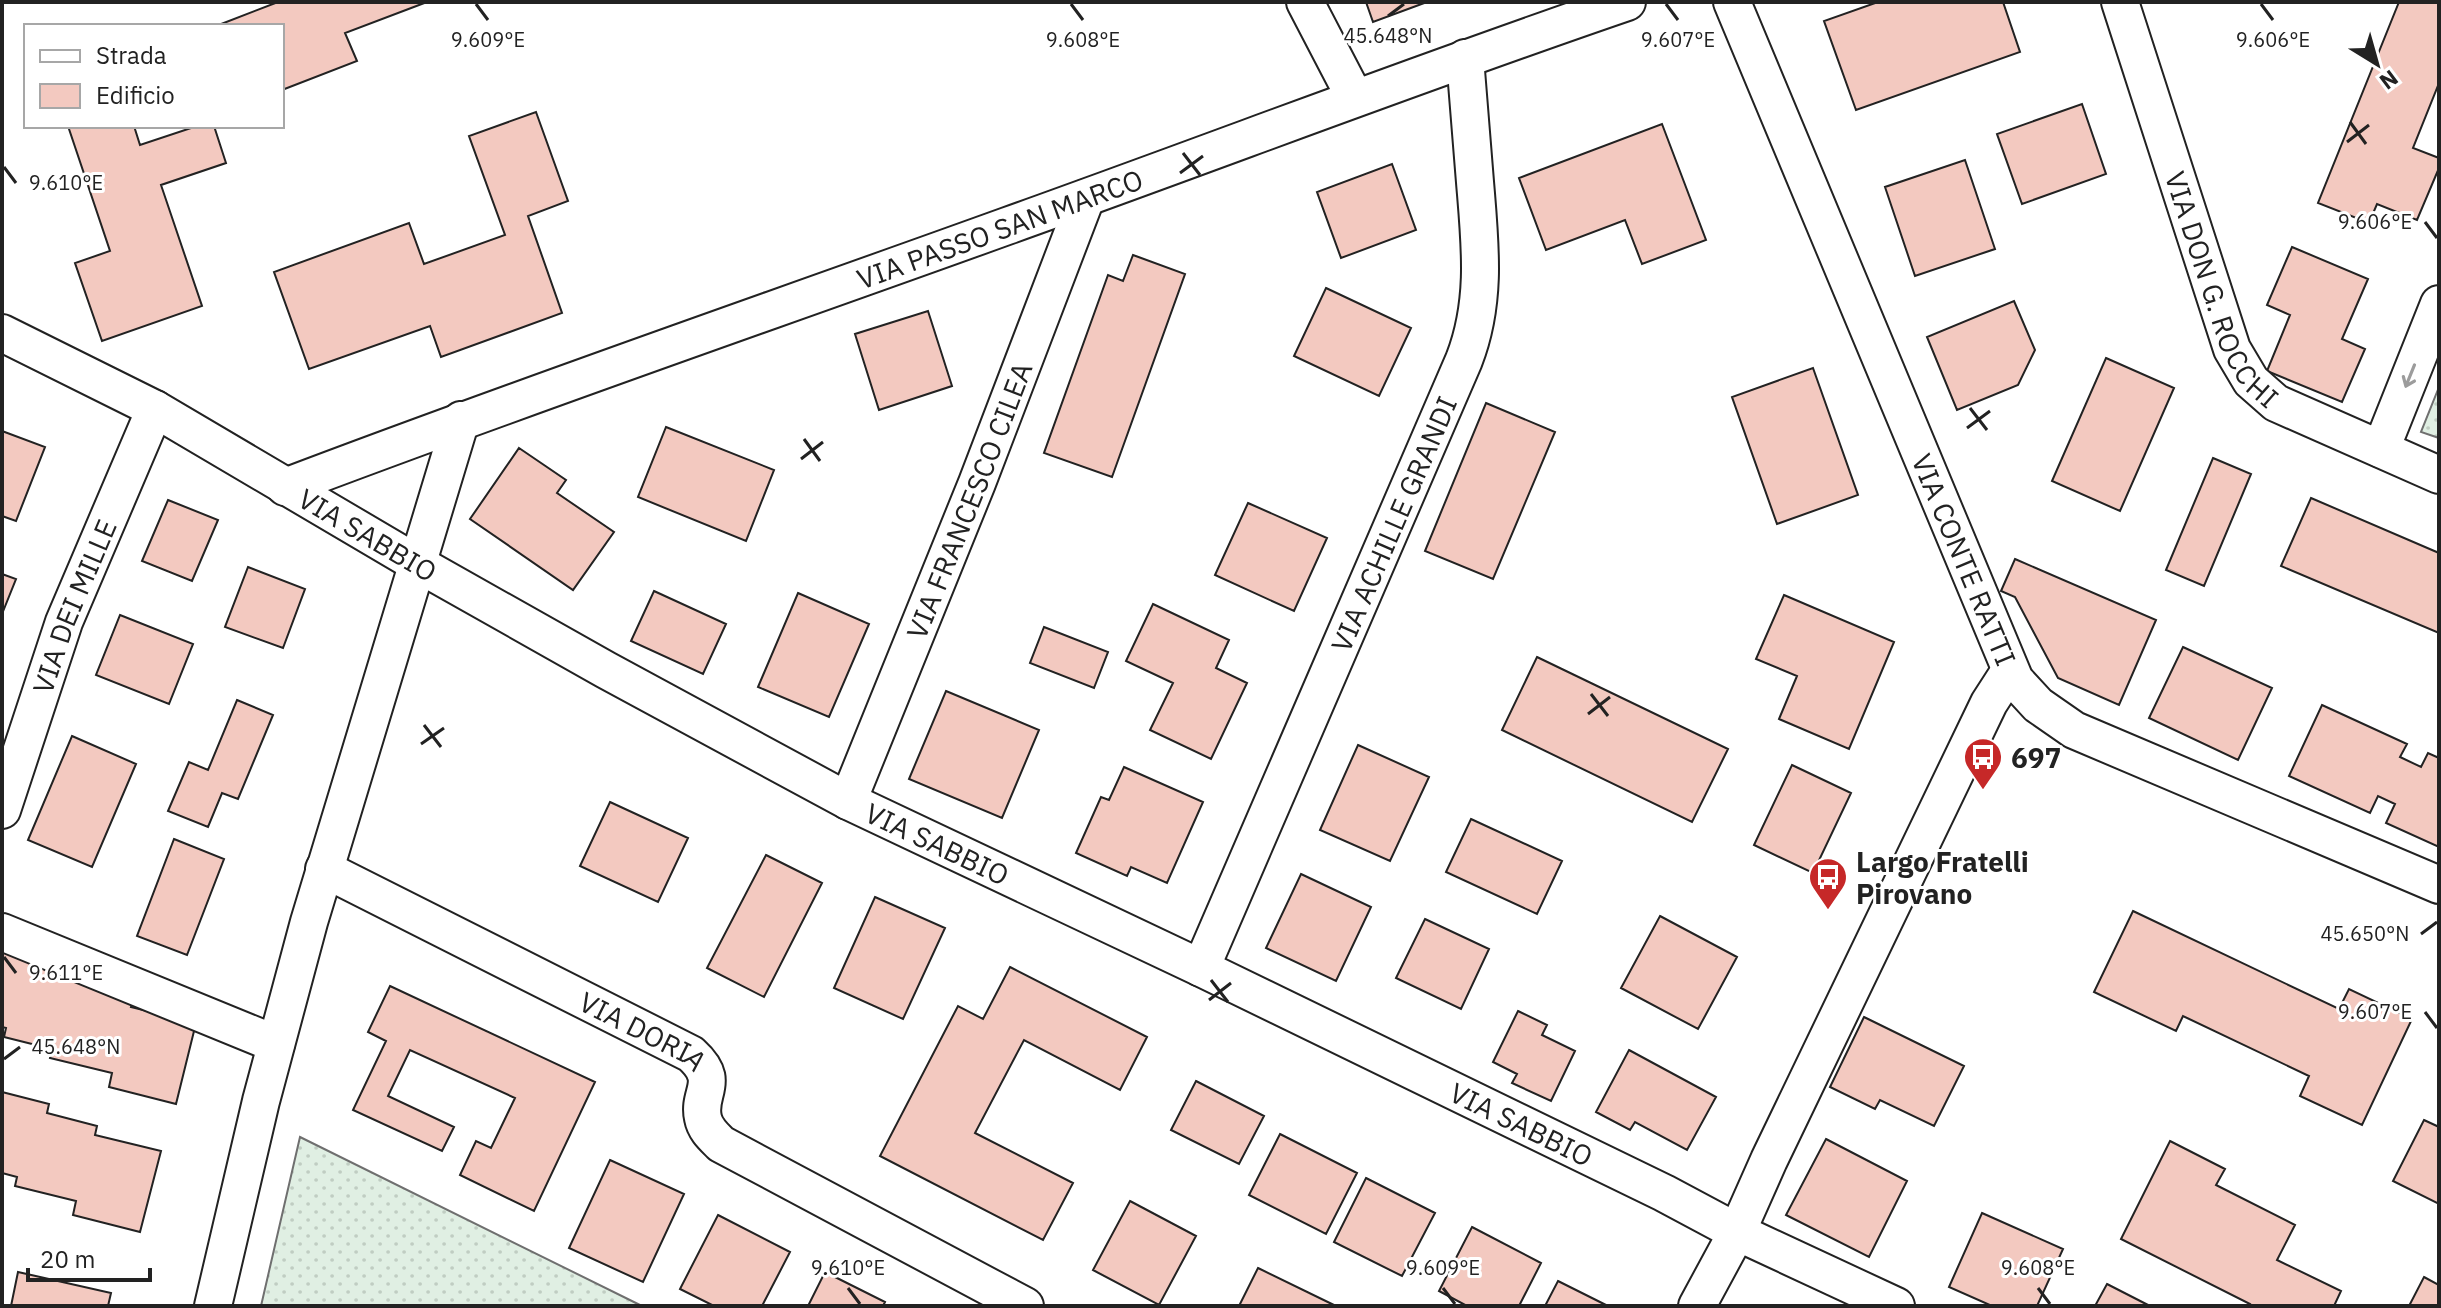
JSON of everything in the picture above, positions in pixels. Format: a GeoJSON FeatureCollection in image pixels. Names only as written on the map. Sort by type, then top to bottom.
{"type":"FeatureCollection","features":[{"type":"Feature","properties":{"kind":"street"},"geometry":{"type":"LineString","coordinates":[[1305,2],[1355,98]]}},
{"type":"Feature","properties":{"kind":"street","name":"VIA PASSO SAN MARCO"},"geometry":{"type":"LineString","coordinates":[[285,487],[461,420],[1627,2]]}},
{"type":"Feature","properties":{"kind":"street","name":"VIA CONTE RATTI"},"geometry":{"type":"LineString","coordinates":[[1732,2],[2009,672],[2038,705],[2074,730],[2439,885]]}},
{"type":"Feature","properties":{"kind":"street","name":"VIA DON G. ROCCHI"},"geometry":{"type":"LineString","coordinates":[[2120,2],[2232,349],[2244,372],[2259,391],[2276,403],[2439,475]]}},
{"type":"Feature","properties":{"kind":"street","name":"VIA ACHILLE GRANDI"},"geometry":{"type":"LineString","coordinates":[[1201,968],[1473,334],[1479,304],[1481,257],[1465,58]]}},
{"type":"Feature","properties":{"kind":"street","name":"VIA FRANCESCO CILEA"},"geometry":{"type":"LineString","coordinates":[[848,801],[977,483],[1086,198]]}},
{"type":"Feature","properties":{"kind":"street"},"geometry":{"type":"LineString","coordinates":[[2381,449],[2439,304]]}},
{"type":"Feature","properties":{"kind":"street","name":"VIA SABBIO"},"geometry":{"type":"LineString","coordinates":[[2,333],[155,409],[418,564],[848,801],[1201,968],[1664,1193],[1737,1232],[1896,1306]]}},
{"type":"Feature","properties":{"kind":"street","name":"VIA DEI MILLE"},"geometry":{"type":"LineString","coordinates":[[2,810],[64,622],[155,409]]}},
{"type":"Feature","properties":{"kind":"street"},"geometry":{"type":"LineString","coordinates":[[213,1306],[276,1044],[324,869],[461,420]]}},
{"type":"Feature","properties":{"kind":"street"},"geometry":{"type":"LineString","coordinates":[[1697,1306],[1737,1232],[1953,777],[1995,692],[2009,672]]}},
{"type":"Feature","properties":{"kind":"street","name":"VIA DORIA"},"geometry":{"type":"LineString","coordinates":[[324,869],[691,1054],[699,1061],[707,1079],[702,1107],[706,1127],[721,1144],[1025,1306]]}},
{"type":"Feature","properties":{"kind":"street"},"geometry":{"type":"LineString","coordinates":[[2,932],[276,1044]]}},
{"type":"Feature","properties":{"kind":"green space"},"geometry":{"type":"Polygon","coordinates":[[[2439,387],[2439,438],[2421,432],[2439,387]]]}},
{"type":"Feature","properties":{"kind":"green space"},"geometry":{"type":"Polygon","coordinates":[[[300,1137],[642,1306],[261,1306],[300,1137]]]}},
{"type":"Feature","properties":{"kind":"building"},"geometry":{"type":"Polygon","coordinates":[[[278,2],[427,2],[345,33],[357,61],[284,89],[284,24],[221,24],[278,2]]]}},
{"type":"Feature","properties":{"kind":"building"},"geometry":{"type":"Polygon","coordinates":[[[1366,2],[1427,2],[1373,22],[1366,2]]]}},
{"type":"Feature","properties":{"kind":"building"},"geometry":{"type":"Polygon","coordinates":[[[1878,2],[2003,2],[2020,52],[1856,110],[1824,21],[1878,2]]]}},
{"type":"Feature","properties":{"kind":"building"},"geometry":{"type":"Polygon","coordinates":[[[2399,2],[2439,2],[2439,83],[2413,148],[2439,158],[2439,168],[2417,220],[2377,204],[2369,223],[2318,203],[2399,2]]]}},
{"type":"Feature","properties":{"kind":"building"},"geometry":{"type":"Polygon","coordinates":[[[2082,104],[2106,174],[2022,204],[1997,134],[2082,104]]]}},
{"type":"Feature","properties":{"kind":"building"},"geometry":{"type":"Polygon","coordinates":[[[536,112],[568,201],[528,216],[562,313],[441,357],[430,326],[309,369],[274,272],[409,223],[424,264],[505,235],[469,136],[536,112]]]}},
{"type":"Feature","properties":{"kind":"building"},"geometry":{"type":"Polygon","coordinates":[[[1662,124],[1706,240],[1642,264],[1625,220],[1546,250],[1519,178],[1662,124]]]}},
{"type":"Feature","properties":{"kind":"building"},"geometry":{"type":"Polygon","coordinates":[[[69,128],[135,128],[140,145],[191,128],[215,128],[226,163],[161,185],[202,306],[102,341],[75,263],[110,251],[69,128]]]}},
{"type":"Feature","properties":{"kind":"building"},"geometry":{"type":"Polygon","coordinates":[[[1965,160],[1995,249],[1915,276],[1885,187],[1965,160]]]}},
{"type":"Feature","properties":{"kind":"building"},"geometry":{"type":"Polygon","coordinates":[[[1392,164],[1416,230],[1341,258],[1317,192],[1392,164]]]}},
{"type":"Feature","properties":{"kind":"building"},"geometry":{"type":"Polygon","coordinates":[[[2292,247],[2368,279],[2342,339],[2365,349],[2342,402],[2267,371],[2290,315],[2267,305],[2292,247]]]}},
{"type":"Feature","properties":{"kind":"building"},"geometry":{"type":"Polygon","coordinates":[[[1133,255],[1185,274],[1112,477],[1044,453],[1108,275],[1123,281],[1133,255]]]}},
{"type":"Feature","properties":{"kind":"building"},"geometry":{"type":"Polygon","coordinates":[[[1326,288],[1411,328],[1379,396],[1294,356],[1326,288]]]}},
{"type":"Feature","properties":{"kind":"building"},"geometry":{"type":"Polygon","coordinates":[[[2014,301],[2035,350],[2018,385],[1957,410],[1927,337],[2014,301]]]}},
{"type":"Feature","properties":{"kind":"building"},"geometry":{"type":"Polygon","coordinates":[[[928,311],[952,386],[879,410],[855,334],[928,311]]]}},
{"type":"Feature","properties":{"kind":"building"},"geometry":{"type":"Polygon","coordinates":[[[2106,358],[2174,388],[2120,511],[2052,481],[2106,358]]]}},
{"type":"Feature","properties":{"kind":"building"},"geometry":{"type":"Polygon","coordinates":[[[1813,368],[1858,495],[1777,524],[1732,397],[1813,368]]]}},
{"type":"Feature","properties":{"kind":"building"},"geometry":{"type":"Polygon","coordinates":[[[1486,403],[1555,432],[1493,579],[1425,551],[1486,403]]]}},
{"type":"Feature","properties":{"kind":"building"},"geometry":{"type":"Polygon","coordinates":[[[666,427],[774,470],[746,541],[638,497],[666,427]]]}},
{"type":"Feature","properties":{"kind":"building"},"geometry":{"type":"Polygon","coordinates":[[[2,431],[45,447],[16,521],[2,516],[2,431]]]}},
{"type":"Feature","properties":{"kind":"building"},"geometry":{"type":"Polygon","coordinates":[[[519,448],[566,480],[557,493],[614,532],[573,590],[470,519],[519,448]]]}},
{"type":"Feature","properties":{"kind":"building"},"geometry":{"type":"Polygon","coordinates":[[[2213,458],[2251,474],[2204,586],[2166,570],[2213,458]]]}},
{"type":"Feature","properties":{"kind":"building"},"geometry":{"type":"Polygon","coordinates":[[[2311,498],[2439,553],[2439,633],[2281,566],[2311,498]]]}},
{"type":"Feature","properties":{"kind":"building"},"geometry":{"type":"Polygon","coordinates":[[[168,500],[218,520],[192,581],[142,561],[168,500]]]}},
{"type":"Feature","properties":{"kind":"building"},"geometry":{"type":"Polygon","coordinates":[[[1248,503],[1327,538],[1294,611],[1215,575],[1248,503]]]}},
{"type":"Feature","properties":{"kind":"building"},"geometry":{"type":"Polygon","coordinates":[[[2015,559],[2156,620],[2119,705],[2058,678],[2015,597],[2001,591],[2015,559]]]}},
{"type":"Feature","properties":{"kind":"building"},"geometry":{"type":"Polygon","coordinates":[[[248,567],[305,589],[283,648],[225,627],[248,567]]]}},
{"type":"Feature","properties":{"kind":"building"},"geometry":{"type":"Polygon","coordinates":[[[2,574],[16,579],[2,614],[2,574]]]}},
{"type":"Feature","properties":{"kind":"building"},"geometry":{"type":"Polygon","coordinates":[[[654,591],[726,624],[703,674],[631,641],[654,591]]]}},
{"type":"Feature","properties":{"kind":"building"},"geometry":{"type":"Polygon","coordinates":[[[798,593],[869,624],[829,717],[758,687],[798,593]]]}},
{"type":"Feature","properties":{"kind":"building"},"geometry":{"type":"Polygon","coordinates":[[[1784,595],[1894,642],[1849,749],[1779,719],[1797,676],[1756,659],[1784,595]]]}},
{"type":"Feature","properties":{"kind":"building"},"geometry":{"type":"Polygon","coordinates":[[[1153,604],[1229,640],[1216,668],[1247,683],[1211,759],[1150,730],[1173,683],[1126,661],[1153,604]]]}},
{"type":"Feature","properties":{"kind":"building"},"geometry":{"type":"Polygon","coordinates":[[[120,615],[193,644],[169,704],[96,675],[120,615]]]}},
{"type":"Feature","properties":{"kind":"building"},"geometry":{"type":"Polygon","coordinates":[[[1044,627],[1108,652],[1094,688],[1030,663],[1044,627]]]}},
{"type":"Feature","properties":{"kind":"building"},"geometry":{"type":"Polygon","coordinates":[[[2183,647],[2272,688],[2238,760],[2149,718],[2183,647]]]}},
{"type":"Feature","properties":{"kind":"building"},"geometry":{"type":"Polygon","coordinates":[[[1537,657],[1728,749],[1692,822],[1502,730],[1537,657]]]}},
{"type":"Feature","properties":{"kind":"building"},"geometry":{"type":"Polygon","coordinates":[[[946,691],[1039,730],[1002,818],[909,779],[946,691]]]}},
{"type":"Feature","properties":{"kind":"building"},"geometry":{"type":"Polygon","coordinates":[[[237,700],[273,715],[238,799],[222,793],[208,827],[168,811],[189,762],[208,770],[237,700]]]}},
{"type":"Feature","properties":{"kind":"building"},"geometry":{"type":"Polygon","coordinates":[[[2322,705],[2407,744],[2400,757],[2421,767],[2428,753],[2439,758],[2439,847],[2386,823],[2395,804],[2378,796],[2370,813],[2289,776],[2322,705]]]}},
{"type":"Feature","properties":{"kind":"building"},"geometry":{"type":"Polygon","coordinates":[[[72,736],[136,764],[92,867],[28,840],[72,736]]]}},
{"type":"Feature","properties":{"kind":"building"},"geometry":{"type":"Polygon","coordinates":[[[1358,745],[1429,777],[1390,861],[1320,830],[1358,745]]]}},
{"type":"Feature","properties":{"kind":"building"},"geometry":{"type":"Polygon","coordinates":[[[1792,765],[1851,793],[1813,873],[1754,845],[1792,765]]]}},
{"type":"Feature","properties":{"kind":"building"},"geometry":{"type":"Polygon","coordinates":[[[1124,767],[1203,802],[1167,883],[1131,867],[1127,876],[1076,853],[1101,797],[1109,800],[1124,767]]]}},
{"type":"Feature","properties":{"kind":"building"},"geometry":{"type":"Polygon","coordinates":[[[610,802],[688,838],[658,902],[580,866],[610,802]]]}},
{"type":"Feature","properties":{"kind":"building"},"geometry":{"type":"Polygon","coordinates":[[[1471,819],[1562,861],[1537,914],[1446,872],[1471,819]]]}},
{"type":"Feature","properties":{"kind":"building"},"geometry":{"type":"Polygon","coordinates":[[[174,839],[224,859],[187,955],[137,936],[174,839]]]}},
{"type":"Feature","properties":{"kind":"building"},"geometry":{"type":"Polygon","coordinates":[[[766,855],[822,883],[764,997],[707,968],[766,855]]]}},
{"type":"Feature","properties":{"kind":"building"},"geometry":{"type":"Polygon","coordinates":[[[1301,874],[1371,907],[1336,981],[1266,948],[1301,874]]]}},
{"type":"Feature","properties":{"kind":"building"},"geometry":{"type":"Polygon","coordinates":[[[875,897],[945,928],[903,1019],[834,988],[875,897]]]}},
{"type":"Feature","properties":{"kind":"building"},"geometry":{"type":"Polygon","coordinates":[[[2133,911],[2339,1009],[2349,989],[2412,1019],[2362,1125],[2300,1096],[2309,1076],[2183,1016],[2176,1031],[2094,992],[2133,911]]]}},
{"type":"Feature","properties":{"kind":"building"},"geometry":{"type":"Polygon","coordinates":[[[1660,916],[1737,957],[1698,1029],[1621,988],[1660,916]]]}},
{"type":"Feature","properties":{"kind":"building"},"geometry":{"type":"Polygon","coordinates":[[[1425,919],[1489,949],[1461,1009],[1396,978],[1425,919]]]}},
{"type":"Feature","properties":{"kind":"building"},"geometry":{"type":"Polygon","coordinates":[[[2,944],[85,976],[83,985],[134,998],[131,1007],[196,1023],[176,1104],[109,1087],[112,1073],[50,1058],[52,1049],[4,1037],[2,944]]]}},
{"type":"Feature","properties":{"kind":"building"},"geometry":{"type":"Polygon","coordinates":[[[1010,967],[1147,1037],[1120,1090],[1024,1040],[975,1133],[1073,1183],[1043,1240],[880,1156],[958,1006],[983,1019],[1010,967]]]}},
{"type":"Feature","properties":{"kind":"building"},"geometry":{"type":"Polygon","coordinates":[[[390,986],[595,1082],[534,1211],[460,1175],[476,1141],[491,1148],[515,1098],[410,1050],[388,1096],[454,1127],[442,1151],[353,1110],[386,1041],[368,1032],[390,986]]]}},
{"type":"Feature","properties":{"kind":"building"},"geometry":{"type":"Polygon","coordinates":[[[1518,1011],[1547,1025],[1542,1035],[1575,1051],[1551,1101],[1512,1083],[1517,1074],[1493,1062],[1518,1011]]]}},
{"type":"Feature","properties":{"kind":"building"},"geometry":{"type":"Polygon","coordinates":[[[1864,1017],[1964,1066],[1934,1126],[1880,1100],[1875,1109],[1830,1087],[1864,1017]]]}},
{"type":"Feature","properties":{"kind":"building"},"geometry":{"type":"Polygon","coordinates":[[[1629,1050],[1716,1097],[1687,1150],[1635,1122],[1630,1130],[1596,1112],[1629,1050]]]}},
{"type":"Feature","properties":{"kind":"building"},"geometry":{"type":"Polygon","coordinates":[[[1196,1081],[1264,1116],[1239,1164],[1171,1130],[1196,1081]]]}},
{"type":"Feature","properties":{"kind":"building"},"geometry":{"type":"Polygon","coordinates":[[[2,1092],[49,1104],[47,1113],[97,1126],[95,1135],[161,1151],[140,1232],[73,1215],[76,1201],[15,1186],[17,1177],[2,1173],[2,1092]]]}},
{"type":"Feature","properties":{"kind":"building"},"geometry":{"type":"Polygon","coordinates":[[[2424,1120],[2439,1127],[2439,1204],[2393,1181],[2424,1120]]]}},
{"type":"Feature","properties":{"kind":"building"},"geometry":{"type":"Polygon","coordinates":[[[1280,1134],[1357,1173],[1326,1234],[1249,1195],[1280,1134]]]}},
{"type":"Feature","properties":{"kind":"building"},"geometry":{"type":"Polygon","coordinates":[[[1826,1139],[1907,1181],[1869,1257],[1786,1215],[1826,1139]]]}},
{"type":"Feature","properties":{"kind":"building"},"geometry":{"type":"Polygon","coordinates":[[[2170,1141],[2225,1169],[2216,1185],[2295,1225],[2277,1260],[2341,1291],[2334,1306],[2249,1306],[2121,1239],[2170,1141]]]}},
{"type":"Feature","properties":{"kind":"building"},"geometry":{"type":"Polygon","coordinates":[[[610,1160],[684,1194],[643,1282],[569,1248],[610,1160]]]}},
{"type":"Feature","properties":{"kind":"building"},"geometry":{"type":"Polygon","coordinates":[[[1366,1178],[1435,1213],[1402,1276],[1334,1242],[1366,1178]]]}},
{"type":"Feature","properties":{"kind":"building"},"geometry":{"type":"Polygon","coordinates":[[[1130,1201],[1196,1236],[1159,1305],[1093,1270],[1130,1201]]]}},
{"type":"Feature","properties":{"kind":"building"},"geometry":{"type":"Polygon","coordinates":[[[1982,1213],[2063,1249],[2037,1306],[1992,1306],[1949,1287],[1982,1213]]]}},
{"type":"Feature","properties":{"kind":"building"},"geometry":{"type":"Polygon","coordinates":[[[718,1215],[790,1252],[762,1306],[714,1306],[680,1289],[718,1215]]]}},
{"type":"Feature","properties":{"kind":"building"},"geometry":{"type":"Polygon","coordinates":[[[1472,1227],[1541,1263],[1519,1306],[1467,1306],[1439,1291],[1472,1227]]]}},
{"type":"Feature","properties":{"kind":"building"},"geometry":{"type":"Polygon","coordinates":[[[1258,1268],[1336,1306],[1239,1306],[1258,1268]]]}},
{"type":"Feature","properties":{"kind":"building"},"geometry":{"type":"Polygon","coordinates":[[[18,1272],[111,1293],[108,1306],[11,1306],[18,1272]]]}},
{"type":"Feature","properties":{"kind":"building"},"geometry":{"type":"Polygon","coordinates":[[[825,1272],[885,1302],[883,1306],[808,1306],[825,1272]]]}},
{"type":"Feature","properties":{"kind":"building"},"geometry":{"type":"Polygon","coordinates":[[[2424,1277],[2439,1285],[2439,1306],[2409,1306],[2424,1277]]]}},
{"type":"Feature","properties":{"kind":"building"},"geometry":{"type":"Polygon","coordinates":[[[1558,1281],[1608,1306],[1545,1306],[1558,1281]]]}},
{"type":"Feature","properties":{"kind":"building"},"geometry":{"type":"Polygon","coordinates":[[[2107,1284],[2150,1306],[2095,1306],[2107,1284]]]}},
{"type":"Feature","properties":{"kind":"place","name":"697"},"geometry":{"type":"Point","coordinates":[1983,791]}},
{"type":"Feature","properties":{"kind":"place","name":"Largo Fratelli Pirovano"},"geometry":{"type":"Point","coordinates":[1828,911]}}]}
